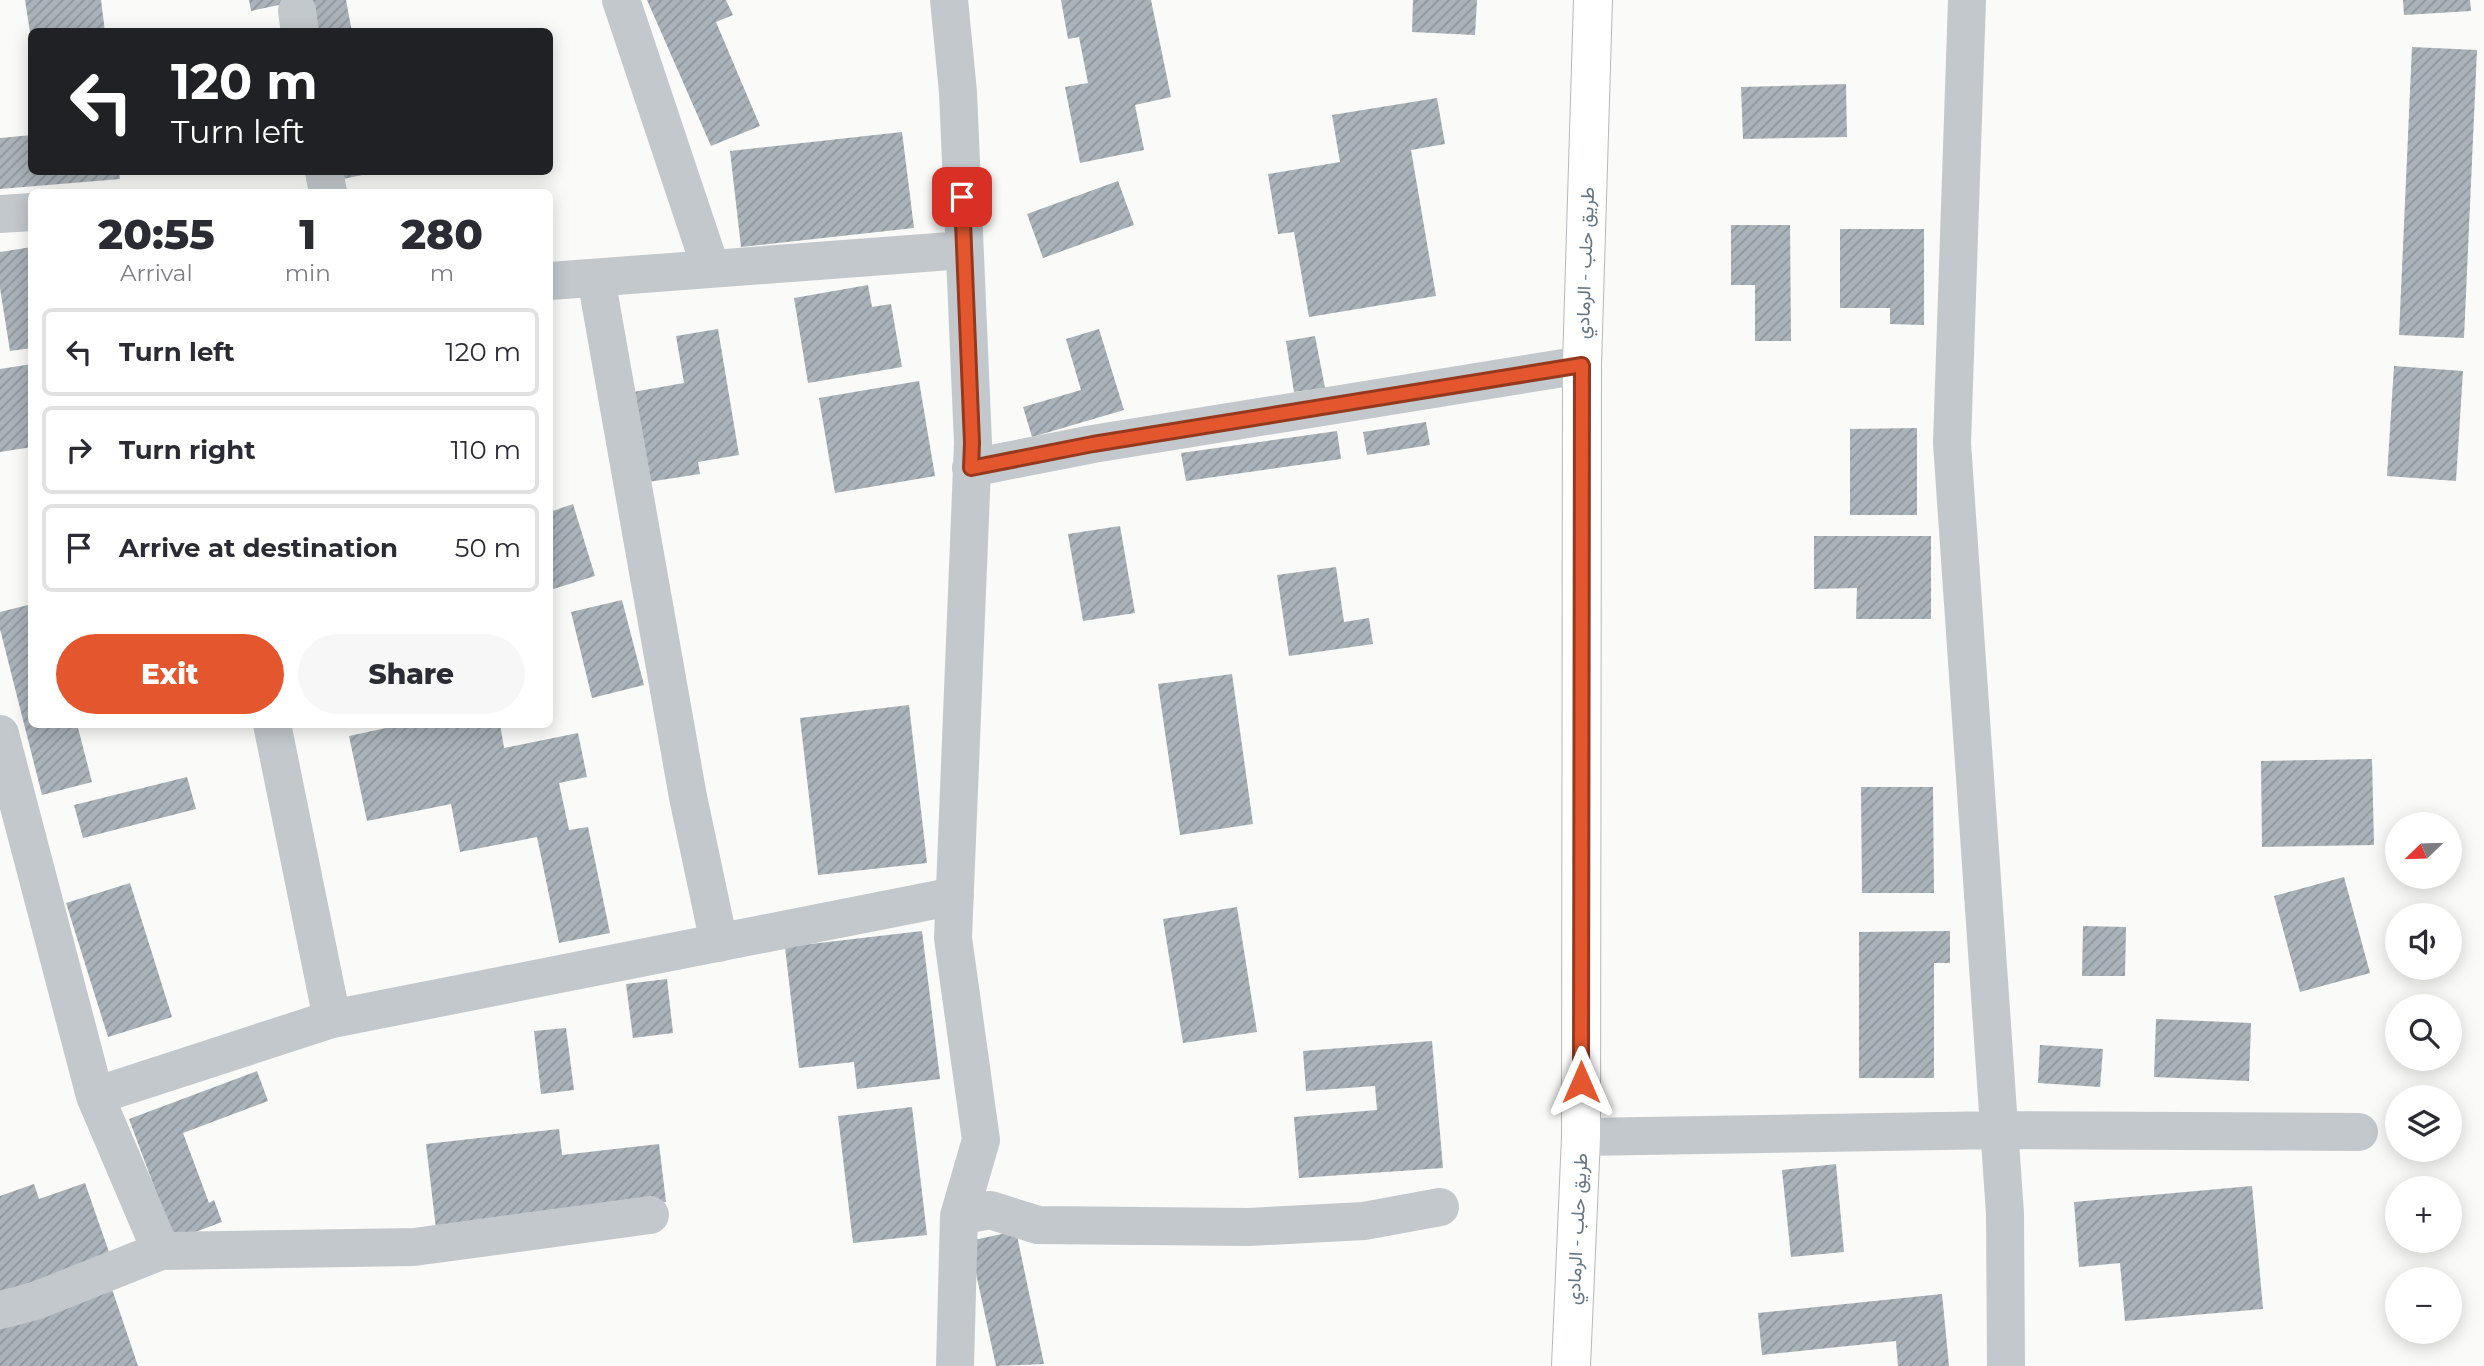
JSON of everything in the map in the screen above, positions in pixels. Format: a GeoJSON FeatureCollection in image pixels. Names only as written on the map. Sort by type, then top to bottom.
{"type":"FeatureCollection","features":[{"type":"Feature","properties":{"kind":"highway","name":"طريق حلب - الرمادي"},"geometry":{"type":"LineString","coordinates":[[1571,1366],[1581,1137],[1582,365],[1593,0]]}},
{"type":"Feature","properties":{"kind":"street"},"geometry":{"type":"LineString","coordinates":[[621,0],[711,269]]}},
{"type":"Feature","properties":{"kind":"street"},"geometry":{"type":"LineString","coordinates":[[949,0],[958,92],[972,443],[953,938],[981,1140],[959,1216],[955,1366]]}},
{"type":"Feature","properties":{"kind":"street"},"geometry":{"type":"LineString","coordinates":[[1967,0],[1952,443],[2005,1214],[2006,1366]]}},
{"type":"Feature","properties":{"kind":"street"},"geometry":{"type":"LineString","coordinates":[[0,214],[28,212]]}},
{"type":"Feature","properties":{"kind":"street"},"geometry":{"type":"LineString","coordinates":[[553,281],[964,250]]}},
{"type":"Feature","properties":{"kind":"street"},"geometry":{"type":"LineString","coordinates":[[596,278],[688,797],[719,943]]}},
{"type":"Feature","properties":{"kind":"street"},"geometry":{"type":"LineString","coordinates":[[971,468],[1093,444],[1582,365]]}},
{"type":"Feature","properties":{"kind":"street"},"geometry":{"type":"LineString","coordinates":[[273,728],[331,1019]]}},
{"type":"Feature","properties":{"kind":"street"},"geometry":{"type":"LineString","coordinates":[[0,734],[95,1096],[161,1251]]}},
{"type":"Feature","properties":{"kind":"street"},"geometry":{"type":"LineString","coordinates":[[95,1096],[331,1019],[955,896]]}},
{"type":"Feature","properties":{"kind":"street"},"geometry":{"type":"LineString","coordinates":[[1581,1137],[2000,1130],[2359,1132]]}},
{"type":"Feature","properties":{"kind":"street"},"geometry":{"type":"LineString","coordinates":[[959,1216],[990,1210],[1038,1225],[1248,1227],[1364,1222],[1440,1207]]}},
{"type":"Feature","properties":{"kind":"street"},"geometry":{"type":"LineString","coordinates":[[0,1310],[35,1301],[161,1251],[414,1247],[650,1215]]}},
{"type":"Feature","properties":{"kind":"building"},"geometry":{"type":"Polygon","coordinates":[[[25,0],[101,0],[104,28],[29,28],[25,0]]]}},
{"type":"Feature","properties":{"kind":"building"},"geometry":{"type":"Polygon","coordinates":[[[249,0],[298,0],[298,1],[251,11],[249,0]]]}},
{"type":"Feature","properties":{"kind":"building"},"geometry":{"type":"Polygon","coordinates":[[[304,0],[346,0],[351,28],[307,28],[304,0]]]}},
{"type":"Feature","properties":{"kind":"building"},"geometry":{"type":"Polygon","coordinates":[[[647,0],[726,0],[733,15],[716,22],[760,126],[711,146],[647,0]]]}},
{"type":"Feature","properties":{"kind":"building"},"geometry":{"type":"Polygon","coordinates":[[[1061,0],[1151,0],[1171,97],[1135,105],[1144,150],[1080,163],[1065,87],[1088,83],[1079,37],[1068,39],[1061,0]]]}},
{"type":"Feature","properties":{"kind":"building"},"geometry":{"type":"Polygon","coordinates":[[[1413,0],[1477,0],[1475,35],[1412,32],[1413,0]]]}},
{"type":"Feature","properties":{"kind":"building"},"geometry":{"type":"Polygon","coordinates":[[[2403,0],[2470,0],[2471,11],[2404,15],[2403,0]]]}},
{"type":"Feature","properties":{"kind":"building"},"geometry":{"type":"Polygon","coordinates":[[[2412,47],[2477,50],[2464,338],[2399,335],[2412,47]]]}},
{"type":"Feature","properties":{"kind":"building"},"geometry":{"type":"Polygon","coordinates":[[[1846,84],[1847,137],[1743,139],[1741,87],[1846,84]]]}},
{"type":"Feature","properties":{"kind":"building"},"geometry":{"type":"Polygon","coordinates":[[[1437,98],[1445,144],[1411,150],[1436,296],[1309,317],[1294,232],[1278,234],[1268,174],[1340,162],[1332,115],[1437,98]]]}},
{"type":"Feature","properties":{"kind":"building"},"geometry":{"type":"Polygon","coordinates":[[[902,132],[914,228],[741,247],[730,151],[902,132]]]}},
{"type":"Feature","properties":{"kind":"building"},"geometry":{"type":"Polygon","coordinates":[[[28,135],[28,175],[119,175],[120,179],[0,189],[0,138],[28,135]]]}},
{"type":"Feature","properties":{"kind":"building"},"geometry":{"type":"Polygon","coordinates":[[[337,175],[362,175],[338,180],[337,175]]]}},
{"type":"Feature","properties":{"kind":"building"},"geometry":{"type":"Polygon","coordinates":[[[1118,181],[1134,225],[1043,258],[1027,214],[1118,181]]]}},
{"type":"Feature","properties":{"kind":"building"},"geometry":{"type":"Polygon","coordinates":[[[1731,225],[1790,225],[1791,341],[1755,341],[1755,285],[1731,285],[1731,225]]]}},
{"type":"Feature","properties":{"kind":"building"},"geometry":{"type":"Polygon","coordinates":[[[1840,229],[1924,229],[1924,325],[1890,324],[1890,308],[1840,308],[1840,229]]]}},
{"type":"Feature","properties":{"kind":"building"},"geometry":{"type":"Polygon","coordinates":[[[28,248],[28,349],[10,351],[0,288],[0,252],[28,248]]]}},
{"type":"Feature","properties":{"kind":"building"},"geometry":{"type":"Polygon","coordinates":[[[868,285],[872,307],[891,304],[902,367],[808,383],[794,298],[868,285]]]}},
{"type":"Feature","properties":{"kind":"building"},"geometry":{"type":"Polygon","coordinates":[[[718,329],[739,455],[698,462],[700,474],[648,482],[633,392],[684,383],[676,336],[718,329]]]}},
{"type":"Feature","properties":{"kind":"building"},"geometry":{"type":"Polygon","coordinates":[[[1099,329],[1124,410],[1032,437],[1023,407],[1081,390],[1066,339],[1099,329]]]}},
{"type":"Feature","properties":{"kind":"building"},"geometry":{"type":"Polygon","coordinates":[[[1315,336],[1325,388],[1294,392],[1286,341],[1315,336]]]}},
{"type":"Feature","properties":{"kind":"building"},"geometry":{"type":"Polygon","coordinates":[[[28,365],[28,448],[0,452],[0,369],[28,365]]]}},
{"type":"Feature","properties":{"kind":"building"},"geometry":{"type":"Polygon","coordinates":[[[2394,366],[2463,371],[2456,481],[2387,476],[2394,366]]]}},
{"type":"Feature","properties":{"kind":"building"},"geometry":{"type":"Polygon","coordinates":[[[919,381],[935,476],[835,493],[819,398],[919,381]]]}},
{"type":"Feature","properties":{"kind":"building"},"geometry":{"type":"Polygon","coordinates":[[[1426,422],[1430,445],[1367,455],[1363,432],[1426,422]]]}},
{"type":"Feature","properties":{"kind":"building"},"geometry":{"type":"Polygon","coordinates":[[[1917,428],[1917,515],[1850,515],[1850,429],[1917,428]]]}},
{"type":"Feature","properties":{"kind":"building"},"geometry":{"type":"Polygon","coordinates":[[[1337,431],[1341,459],[1186,481],[1181,453],[1337,431]]]}},
{"type":"Feature","properties":{"kind":"building"},"geometry":{"type":"Polygon","coordinates":[[[573,504],[595,576],[553,589],[553,511],[573,504]]]}},
{"type":"Feature","properties":{"kind":"building"},"geometry":{"type":"Polygon","coordinates":[[[1120,526],[1135,613],[1083,621],[1068,534],[1120,526]]]}},
{"type":"Feature","properties":{"kind":"building"},"geometry":{"type":"Polygon","coordinates":[[[1814,536],[1931,536],[1931,619],[1856,619],[1857,588],[1814,589],[1814,536]]]}},
{"type":"Feature","properties":{"kind":"building"},"geometry":{"type":"Polygon","coordinates":[[[1336,567],[1344,622],[1369,618],[1373,644],[1289,656],[1277,575],[1336,567]]]}},
{"type":"Feature","properties":{"kind":"building"},"geometry":{"type":"Polygon","coordinates":[[[622,600],[644,685],[592,698],[571,612],[622,600]]]}},
{"type":"Feature","properties":{"kind":"building"},"geometry":{"type":"Polygon","coordinates":[[[28,605],[28,728],[78,728],[92,782],[42,795],[0,629],[0,612],[28,605]]]}},
{"type":"Feature","properties":{"kind":"building"},"geometry":{"type":"Polygon","coordinates":[[[1232,674],[1253,824],[1180,835],[1158,684],[1232,674]]]}},
{"type":"Feature","properties":{"kind":"building"},"geometry":{"type":"Polygon","coordinates":[[[909,705],[927,863],[818,875],[800,718],[909,705]]]}},
{"type":"Feature","properties":{"kind":"building"},"geometry":{"type":"Polygon","coordinates":[[[386,728],[501,728],[504,748],[578,733],[587,777],[559,783],[569,830],[588,827],[610,933],[559,943],[537,837],[460,852],[451,804],[367,821],[349,736],[386,728]]]}},
{"type":"Feature","properties":{"kind":"building"},"geometry":{"type":"Polygon","coordinates":[[[2372,759],[2374,845],[2262,847],[2261,761],[2372,759]]]}},
{"type":"Feature","properties":{"kind":"building"},"geometry":{"type":"Polygon","coordinates":[[[187,777],[196,809],[83,838],[74,805],[187,777]]]}},
{"type":"Feature","properties":{"kind":"building"},"geometry":{"type":"Polygon","coordinates":[[[1861,787],[1933,787],[1934,893],[1862,893],[1861,787]]]}},
{"type":"Feature","properties":{"kind":"building"},"geometry":{"type":"Polygon","coordinates":[[[2344,877],[2370,973],[2300,992],[2274,896],[2344,877]]]}},
{"type":"Feature","properties":{"kind":"building"},"geometry":{"type":"Polygon","coordinates":[[[130,883],[172,1017],[108,1037],[66,903],[130,883]]]}},
{"type":"Feature","properties":{"kind":"building"},"geometry":{"type":"Polygon","coordinates":[[[1237,907],[1257,1032],[1183,1043],[1163,919],[1237,907]]]}},
{"type":"Feature","properties":{"kind":"building"},"geometry":{"type":"Polygon","coordinates":[[[2083,926],[2126,927],[2125,976],[2082,976],[2083,926]]]}},
{"type":"Feature","properties":{"kind":"building"},"geometry":{"type":"Polygon","coordinates":[[[922,931],[940,1079],[857,1089],[854,1062],[799,1068],[785,947],[922,931]]]}},
{"type":"Feature","properties":{"kind":"building"},"geometry":{"type":"Polygon","coordinates":[[[1950,931],[1950,963],[1934,963],[1934,1078],[1859,1078],[1859,932],[1950,931]]]}},
{"type":"Feature","properties":{"kind":"building"},"geometry":{"type":"Polygon","coordinates":[[[667,979],[673,1033],[633,1038],[626,984],[667,979]]]}},
{"type":"Feature","properties":{"kind":"building"},"geometry":{"type":"Polygon","coordinates":[[[2156,1019],[2251,1023],[2249,1081],[2154,1077],[2156,1019]]]}},
{"type":"Feature","properties":{"kind":"building"},"geometry":{"type":"Polygon","coordinates":[[[566,1028],[574,1090],[541,1094],[534,1031],[566,1028]]]}},
{"type":"Feature","properties":{"kind":"building"},"geometry":{"type":"Polygon","coordinates":[[[1432,1041],[1443,1168],[1299,1178],[1294,1117],[1377,1110],[1375,1086],[1306,1091],[1303,1051],[1432,1041]]]}},
{"type":"Feature","properties":{"kind":"building"},"geometry":{"type":"Polygon","coordinates":[[[2040,1045],[2103,1049],[2100,1087],[2038,1083],[2040,1045]]]}},
{"type":"Feature","properties":{"kind":"building"},"geometry":{"type":"Polygon","coordinates":[[[257,1071],[268,1101],[183,1133],[209,1203],[214,1200],[222,1222],[174,1240],[129,1119],[257,1071]]]}},
{"type":"Feature","properties":{"kind":"building"},"geometry":{"type":"Polygon","coordinates":[[[912,1107],[927,1235],[853,1243],[838,1116],[912,1107]]]}},
{"type":"Feature","properties":{"kind":"building"},"geometry":{"type":"Polygon","coordinates":[[[559,1129],[562,1155],[659,1144],[666,1202],[436,1229],[426,1144],[559,1129]]]}},
{"type":"Feature","properties":{"kind":"building"},"geometry":{"type":"Polygon","coordinates":[[[1836,1164],[1844,1252],[1791,1257],[1782,1170],[1836,1164]]]}},
{"type":"Feature","properties":{"kind":"building"},"geometry":{"type":"Polygon","coordinates":[[[85,1183],[110,1255],[0,1293],[0,1196],[34,1184],[39,1199],[85,1183]]]}},
{"type":"Feature","properties":{"kind":"building"},"geometry":{"type":"Polygon","coordinates":[[[2252,1186],[2263,1309],[2125,1321],[2120,1263],[2079,1267],[2074,1202],[2252,1186]]]}},
{"type":"Feature","properties":{"kind":"building"},"geometry":{"type":"Polygon","coordinates":[[[1016,1231],[1044,1364],[996,1366],[969,1241],[1016,1231]]]}},
{"type":"Feature","properties":{"kind":"building"},"geometry":{"type":"Polygon","coordinates":[[[111,1286],[138,1366],[0,1366],[0,1324],[111,1286]]]}},
{"type":"Feature","properties":{"kind":"building"},"geometry":{"type":"Polygon","coordinates":[[[1942,1294],[1949,1366],[1898,1366],[1896,1341],[1762,1355],[1758,1313],[1942,1294]]]}},
{"type":"Feature","properties":{"kind":"route"},"geometry":{"type":"LineString","coordinates":[[962,197],[971,468],[1093,444],[1582,365],[1581,1082]]}}]}
